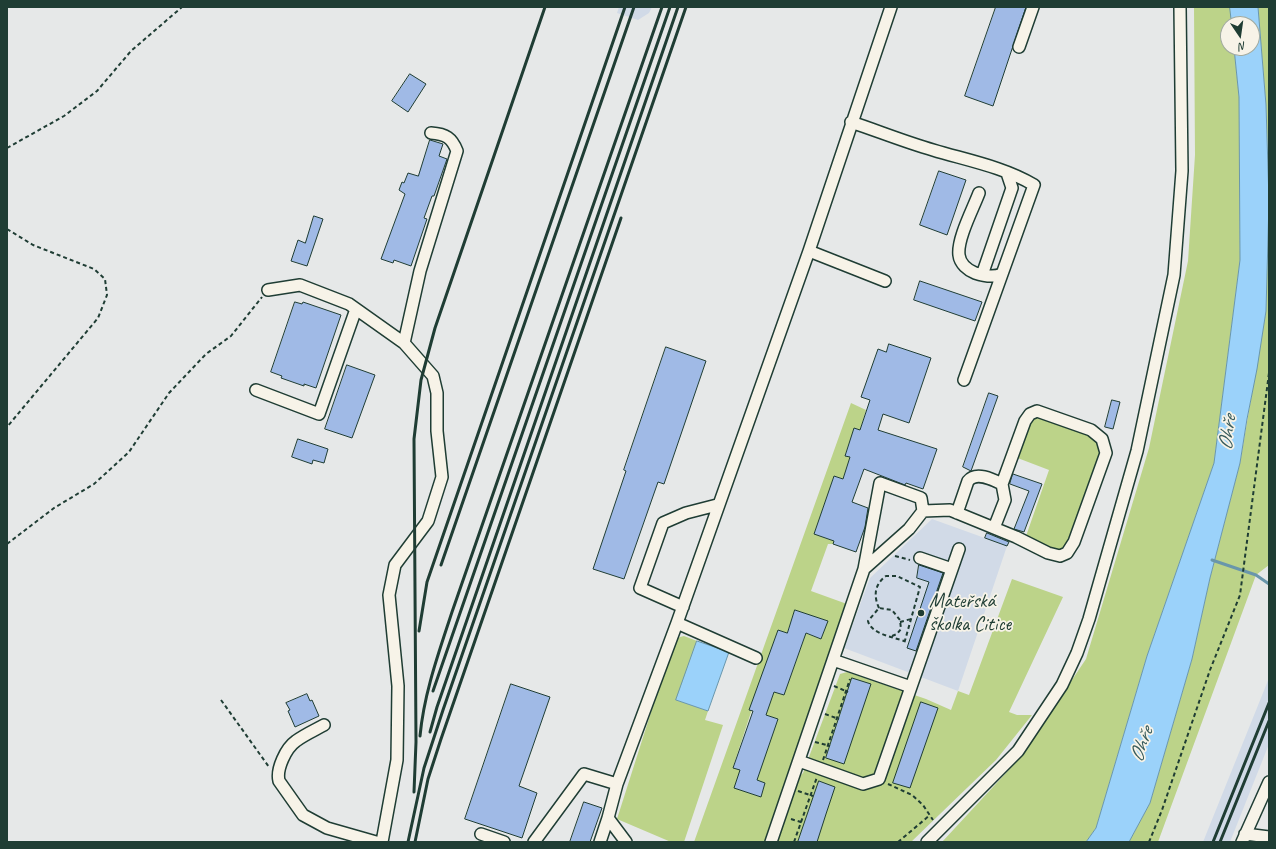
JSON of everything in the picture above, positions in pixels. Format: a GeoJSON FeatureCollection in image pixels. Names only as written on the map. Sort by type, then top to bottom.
{"type":"FeatureCollection","features":[{"type":"Feature","properties":{"kind":"street"},"geometry":{"type":"LineString","coordinates":[[600,842],[617,784],[683,608],[717,505],[809,251],[851,122],[891,7]]}},
{"type":"Feature","properties":{"kind":"street"},"geometry":{"type":"LineString","coordinates":[[1019,47],[1033,7]]}},
{"type":"Feature","properties":{"kind":"street"},"geometry":{"type":"LineString","coordinates":[[927,842],[1018,750],[1062,685],[1077,653],[1089,619],[1136,451],[1174,275],[1182,171],[1180,7]]}},
{"type":"Feature","properties":{"kind":"street"},"geometry":{"type":"LineString","coordinates":[[851,122],[1007,173],[1024,179],[1034,185],[964,380]]}},
{"type":"Feature","properties":{"kind":"street"},"geometry":{"type":"LineString","coordinates":[[404,343],[420,271],[457,151],[453,141],[446,136],[431,133]]}},
{"type":"Feature","properties":{"kind":"street"},"geometry":{"type":"LineString","coordinates":[[982,276],[1012,188],[1007,173]]}},
{"type":"Feature","properties":{"kind":"street"},"geometry":{"type":"LineString","coordinates":[[979,193],[962,236],[959,256],[965,268],[982,276],[990,277],[1002,274]]}},
{"type":"Feature","properties":{"kind":"street"},"geometry":{"type":"LineString","coordinates":[[809,251],[885,280]]}},
{"type":"Feature","properties":{"kind":"street"},"geometry":{"type":"LineString","coordinates":[[268,290],[300,285],[349,304],[404,343],[433,376],[437,393],[437,431],[442,477],[428,521],[395,565],[389,596],[398,686],[397,760],[382,842]]}},
{"type":"Feature","properties":{"kind":"street"},"geometry":{"type":"LineString","coordinates":[[256,390],[319,414],[356,309]]}},
{"type":"Feature","properties":{"kind":"street"},"geometry":{"type":"LineString","coordinates":[[923,511],[944,510],[957,513],[1056,556],[1067,553],[1074,542],[1106,453],[1102,438],[1091,430],[1037,411],[1030,414],[1002,484],[1005,500],[994,528]]}},
{"type":"Feature","properties":{"kind":"street"},"geometry":{"type":"LineString","coordinates":[[957,513],[968,481],[971,477],[978,476],[1002,484]]}},
{"type":"Feature","properties":{"kind":"street"},"geometry":{"type":"LineString","coordinates":[[771,842],[864,569],[880,483],[921,498],[923,511],[909,529],[864,569]]}},
{"type":"Feature","properties":{"kind":"street"},"geometry":{"type":"LineString","coordinates":[[683,608],[640,588],[663,523],[686,513],[717,505]]}},
{"type":"Feature","properties":{"kind":"street"},"geometry":{"type":"LineString","coordinates":[[798,761],[863,784],[879,779],[959,548]]}},
{"type":"Feature","properties":{"kind":"street"},"geometry":{"type":"LineString","coordinates":[[922,558],[952,569]]}},
{"type":"Feature","properties":{"kind":"street"},"geometry":{"type":"LineString","coordinates":[[677,623],[756,658]]}},
{"type":"Feature","properties":{"kind":"street"},"geometry":{"type":"LineString","coordinates":[[833,660],[911,687]]}},
{"type":"Feature","properties":{"kind":"street"},"geometry":{"type":"LineString","coordinates":[[324,725],[294,742],[281,765],[278,776],[279,781],[303,815],[327,828],[376,842]]}},
{"type":"Feature","properties":{"kind":"street"},"geometry":{"type":"LineString","coordinates":[[534,842],[584,774],[617,784]]}},
{"type":"Feature","properties":{"kind":"street"},"geometry":{"type":"LineString","coordinates":[[1269,782],[1244,838],[1269,837]]}},
{"type":"Feature","properties":{"kind":"street"},"geometry":{"type":"LineString","coordinates":[[608,818],[626,842]]}},
{"type":"Feature","properties":{"kind":"street"},"geometry":{"type":"LineString","coordinates":[[481,834],[504,842]]}},
{"type":"Feature","properties":{"kind":"path"},"geometry":{"type":"LineString","coordinates":[[7,148],[64,116],[97,91],[131,51],[182,7]]}},
{"type":"Feature","properties":{"kind":"path"},"geometry":{"type":"LineString","coordinates":[[7,229],[33,245],[94,269],[105,279],[107,295],[98,318],[7,427]]}},
{"type":"Feature","properties":{"kind":"path"},"geometry":{"type":"LineString","coordinates":[[7,544],[54,508],[94,484],[129,452],[169,393],[206,354],[231,336],[268,290]]}},
{"type":"Feature","properties":{"kind":"path"},"geometry":{"type":"LineString","coordinates":[[1149,842],[1162,810],[1210,670],[1240,595],[1269,373]]}},
{"type":"Feature","properties":{"kind":"path"},"geometry":{"type":"LineString","coordinates":[[886,550],[892,556],[917,561],[922,558]]}},
{"type":"Feature","properties":{"kind":"path"},"geometry":{"type":"LineString","coordinates":[[886,576],[897,576],[920,587],[904,642],[892,636],[876,632],[869,625],[868,621],[870,616],[879,608],[875,597],[878,583],[886,576]]}},
{"type":"Feature","properties":{"kind":"path"},"geometry":{"type":"LineString","coordinates":[[879,608],[892,610],[900,622],[901,629],[897,634],[892,636]]}},
{"type":"Feature","properties":{"kind":"path"},"geometry":{"type":"LineString","coordinates":[[900,622],[911,619]]}},
{"type":"Feature","properties":{"kind":"path"},"geometry":{"type":"LineString","coordinates":[[825,683],[848,692]]}},
{"type":"Feature","properties":{"kind":"path"},"geometry":{"type":"LineString","coordinates":[[221,700],[279,781]]}},
{"type":"Feature","properties":{"kind":"path"},"geometry":{"type":"LineString","coordinates":[[816,711],[839,719]]}},
{"type":"Feature","properties":{"kind":"path"},"geometry":{"type":"LineString","coordinates":[[806,740],[830,746]]}},
{"type":"Feature","properties":{"kind":"path"},"geometry":{"type":"LineString","coordinates":[[879,779],[912,795],[923,805],[930,815],[898,842]]}},
{"type":"Feature","properties":{"kind":"path"},"geometry":{"type":"LineString","coordinates":[[789,788],[813,796]]}},
{"type":"Feature","properties":{"kind":"path"},"geometry":{"type":"LineString","coordinates":[[780,815],[804,823]]}},
{"type":"Feature","properties":{"kind":"shaded area"},"geometry":{"type":"Polygon","coordinates":[[[619,7],[652,7],[649,13],[638,20],[617,13],[619,7]]]}},
{"type":"Feature","properties":{"kind":"shaded area","name":"Mateřská školka Citice"},"geometry":{"type":"Polygon","coordinates":[[[932,519],[1007,546],[958,691],[844,648],[870,578],[932,519]]]}},
{"type":"Feature","properties":{"kind":"shaded area"},"geometry":{"type":"Polygon","coordinates":[[[1269,678],[1269,744],[1230,842],[1203,842],[1269,678]]]}},
{"type":"Feature","properties":{"kind":"green space"},"geometry":{"type":"Polygon","coordinates":[[[1194,7],[1230,7],[1231,16],[1220,16],[1220,56],[1235,56],[1239,97],[1240,260],[1214,463],[1147,656],[1096,828],[1086,842],[942,842],[1019,759],[1086,659],[1149,448],[1188,261],[1195,155],[1194,7]]]}},
{"type":"Feature","properties":{"kind":"green space"},"geometry":{"type":"Polygon","coordinates":[[[1258,7],[1269,7],[1269,187],[1266,105],[1260,16],[1259,16],[1258,7]]]}},
{"type":"Feature","properties":{"kind":"green space"},"geometry":{"type":"Polygon","coordinates":[[[1269,201],[1269,565],[1256,575],[1158,842],[1129,842],[1150,803],[1192,659],[1210,578],[1240,463],[1266,311],[1269,201]]]}},
{"type":"Feature","properties":{"kind":"green space"},"geometry":{"type":"Polygon","coordinates":[[[851,403],[866,410],[860,430],[854,429],[845,455],[850,457],[843,479],[834,476],[814,534],[834,541],[833,544],[828,544],[811,591],[847,604],[765,842],[694,842],[851,403]],[[795,610],[787,633],[778,630],[733,767],[743,771],[735,788],[761,797],[765,783],[756,780],[778,719],[766,715],[774,692],[784,695],[804,639],[802,632],[821,639],[827,622],[795,610]]]}},
{"type":"Feature","properties":{"kind":"green space"},"geometry":{"type":"Polygon","coordinates":[[[1038,414],[1091,433],[1103,445],[1069,548],[1060,554],[1025,539],[1049,470],[1015,457],[1028,421],[1038,414]]]}},
{"type":"Feature","properties":{"kind":"green space"},"geometry":{"type":"Polygon","coordinates":[[[1012,579],[1063,597],[1009,712],[1017,715],[1032,715],[996,760],[911,842],[776,842],[798,778],[803,773],[840,674],[847,672],[926,699],[951,710],[958,691],[969,695],[1012,579]]]}},
{"type":"Feature","properties":{"kind":"green space"},"geometry":{"type":"Polygon","coordinates":[[[684,636],[697,641],[677,700],[708,711],[705,720],[723,725],[684,842],[671,842],[617,819],[674,640],[684,636]]]}},
{"type":"Feature","properties":{"kind":"water"},"geometry":{"type":"Polygon","coordinates":[[[1230,7],[1258,7],[1259,16],[1231,16],[1230,7]]]}},
{"type":"Feature","properties":{"kind":"water","name":"Ohře"},"geometry":{"type":"Polygon","coordinates":[[[1260,32],[1266,105],[1269,201],[1266,311],[1240,463],[1210,578],[1192,659],[1150,803],[1129,842],[1086,842],[1096,828],[1147,656],[1214,463],[1240,260],[1239,97],[1235,56],[1260,56],[1260,32]]]}},
{"type":"Feature","properties":{"kind":"water"},"geometry":{"type":"Polygon","coordinates":[[[697,641],[729,652],[708,711],[676,700],[697,641]]]}},
{"type":"Feature","properties":{"kind":"building"},"geometry":{"type":"Polygon","coordinates":[[[996,7],[1026,7],[993,106],[965,96],[996,7]]]}},
{"type":"Feature","properties":{"kind":"building"},"geometry":{"type":"Polygon","coordinates":[[[410,74],[426,84],[408,112],[392,101],[410,74]]]}},
{"type":"Feature","properties":{"kind":"building"},"geometry":{"type":"Polygon","coordinates":[[[430,140],[443,144],[439,156],[447,159],[434,196],[432,196],[424,218],[427,219],[411,266],[394,260],[393,263],[381,259],[405,194],[399,190],[402,182],[404,183],[408,173],[418,176],[430,140]]]}},
{"type":"Feature","properties":{"kind":"building"},"geometry":{"type":"Polygon","coordinates":[[[939,171],[966,180],[947,235],[920,225],[939,171]]]}},
{"type":"Feature","properties":{"kind":"building"},"geometry":{"type":"Polygon","coordinates":[[[314,216],[323,219],[307,266],[291,261],[298,240],[305,243],[314,216]]]}},
{"type":"Feature","properties":{"kind":"building"},"geometry":{"type":"Polygon","coordinates":[[[920,281],[982,302],[975,321],[914,300],[920,281]]]}},
{"type":"Feature","properties":{"kind":"building"},"geometry":{"type":"Polygon","coordinates":[[[295,302],[302,304],[303,302],[341,315],[316,388],[304,384],[304,386],[281,378],[282,376],[271,372],[295,302]]]}},
{"type":"Feature","properties":{"kind":"building"},"geometry":{"type":"Polygon","coordinates":[[[889,344],[931,358],[909,423],[883,414],[878,430],[937,449],[923,489],[906,483],[905,485],[864,469],[852,502],[868,508],[865,527],[856,552],[833,544],[834,541],[814,534],[834,476],[843,479],[850,457],[845,456],[854,428],[860,430],[870,400],[861,397],[878,349],[886,352],[889,344]]]}},
{"type":"Feature","properties":{"kind":"building"},"geometry":{"type":"Polygon","coordinates":[[[666,347],[706,361],[664,484],[658,482],[624,579],[593,569],[626,471],[624,470],[666,347]]]}},
{"type":"Feature","properties":{"kind":"building"},"geometry":{"type":"Polygon","coordinates":[[[347,365],[375,375],[352,438],[325,429],[347,365]]]}},
{"type":"Feature","properties":{"kind":"building"},"geometry":{"type":"Polygon","coordinates":[[[989,393],[998,396],[971,471],[963,467],[989,393]]]}},
{"type":"Feature","properties":{"kind":"building"},"geometry":{"type":"Polygon","coordinates":[[[1112,400],[1120,402],[1113,429],[1105,427],[1112,400]]]}},
{"type":"Feature","properties":{"kind":"building"},"geometry":{"type":"Polygon","coordinates":[[[298,439],[328,449],[324,463],[313,460],[312,464],[292,457],[298,439]]]}},
{"type":"Feature","properties":{"kind":"building"},"geometry":{"type":"Polygon","coordinates":[[[1013,474],[1042,484],[1024,532],[1014,529],[1029,491],[1010,484],[1013,474]]]}},
{"type":"Feature","properties":{"kind":"building"},"geometry":{"type":"Polygon","coordinates":[[[987,533],[1009,542],[1007,546],[985,538],[987,533]]]}},
{"type":"Feature","properties":{"kind":"building"},"geometry":{"type":"Polygon","coordinates":[[[919,565],[943,573],[916,651],[907,648],[929,582],[917,578],[919,565]]]}},
{"type":"Feature","properties":{"kind":"building"},"geometry":{"type":"Polygon","coordinates":[[[795,610],[828,621],[821,639],[806,633],[784,695],[774,692],[766,715],[778,719],[757,780],[765,783],[761,797],[734,788],[740,770],[733,768],[753,711],[749,710],[778,630],[787,633],[795,610]]]}},
{"type":"Feature","properties":{"kind":"building"},"geometry":{"type":"Polygon","coordinates":[[[852,678],[871,684],[844,764],[826,758],[852,678]]]}},
{"type":"Feature","properties":{"kind":"building"},"geometry":{"type":"Polygon","coordinates":[[[511,684],[550,697],[519,786],[537,793],[522,838],[465,819],[511,684]]]}},
{"type":"Feature","properties":{"kind":"building"},"geometry":{"type":"Polygon","coordinates":[[[307,694],[310,701],[312,700],[319,716],[295,727],[288,711],[290,710],[286,703],[307,694]]]}},
{"type":"Feature","properties":{"kind":"building"},"geometry":{"type":"Polygon","coordinates":[[[921,702],[938,708],[910,788],[893,783],[921,702]]]}},
{"type":"Feature","properties":{"kind":"building"},"geometry":{"type":"Polygon","coordinates":[[[819,781],[835,787],[817,842],[798,842],[819,781]]]}},
{"type":"Feature","properties":{"kind":"building"},"geometry":{"type":"Polygon","coordinates":[[[584,802],[602,808],[590,842],[570,842],[584,802]]]}},
{"type":"Feature","properties":{"kind":"waterway"},"geometry":{"type":"LineString","coordinates":[[1212,560],[1256,575],[1269,584]]}},
{"type":"Feature","properties":{"kind":"railway"},"geometry":{"type":"LineString","coordinates":[[414,792],[416,742],[414,439],[421,380],[435,328],[545,7]]}},
{"type":"Feature","properties":{"kind":"railway"},"geometry":{"type":"LineString","coordinates":[[419,631],[427,582],[625,7]]}},
{"type":"Feature","properties":{"kind":"railway"},"geometry":{"type":"LineString","coordinates":[[441,565],[634,7]]}},
{"type":"Feature","properties":{"kind":"railway"},"geometry":{"type":"LineString","coordinates":[[420,736],[428,688],[437,657],[662,7]]}},
{"type":"Feature","properties":{"kind":"railway"},"geometry":{"type":"LineString","coordinates":[[433,691],[670,7]]}},
{"type":"Feature","properties":{"kind":"railway"},"geometry":{"type":"LineString","coordinates":[[430,732],[437,707],[678,7]]}},
{"type":"Feature","properties":{"kind":"railway"},"geometry":{"type":"LineString","coordinates":[[408,842],[424,768],[443,710],[686,7]]}},
{"type":"Feature","properties":{"kind":"railway"},"geometry":{"type":"LineString","coordinates":[[415,842],[428,779],[441,739],[621,218]]}},
{"type":"Feature","properties":{"kind":"railway"},"geometry":{"type":"LineString","coordinates":[[1213,842],[1269,703]]}},
{"type":"Feature","properties":{"kind":"railway"},"geometry":{"type":"LineString","coordinates":[[1220,842],[1269,721]]}},
{"type":"Feature","properties":{"kind":"place","name":"Mateřská školka Citice"},"geometry":{"type":"Point","coordinates":[921,613]}}]}
